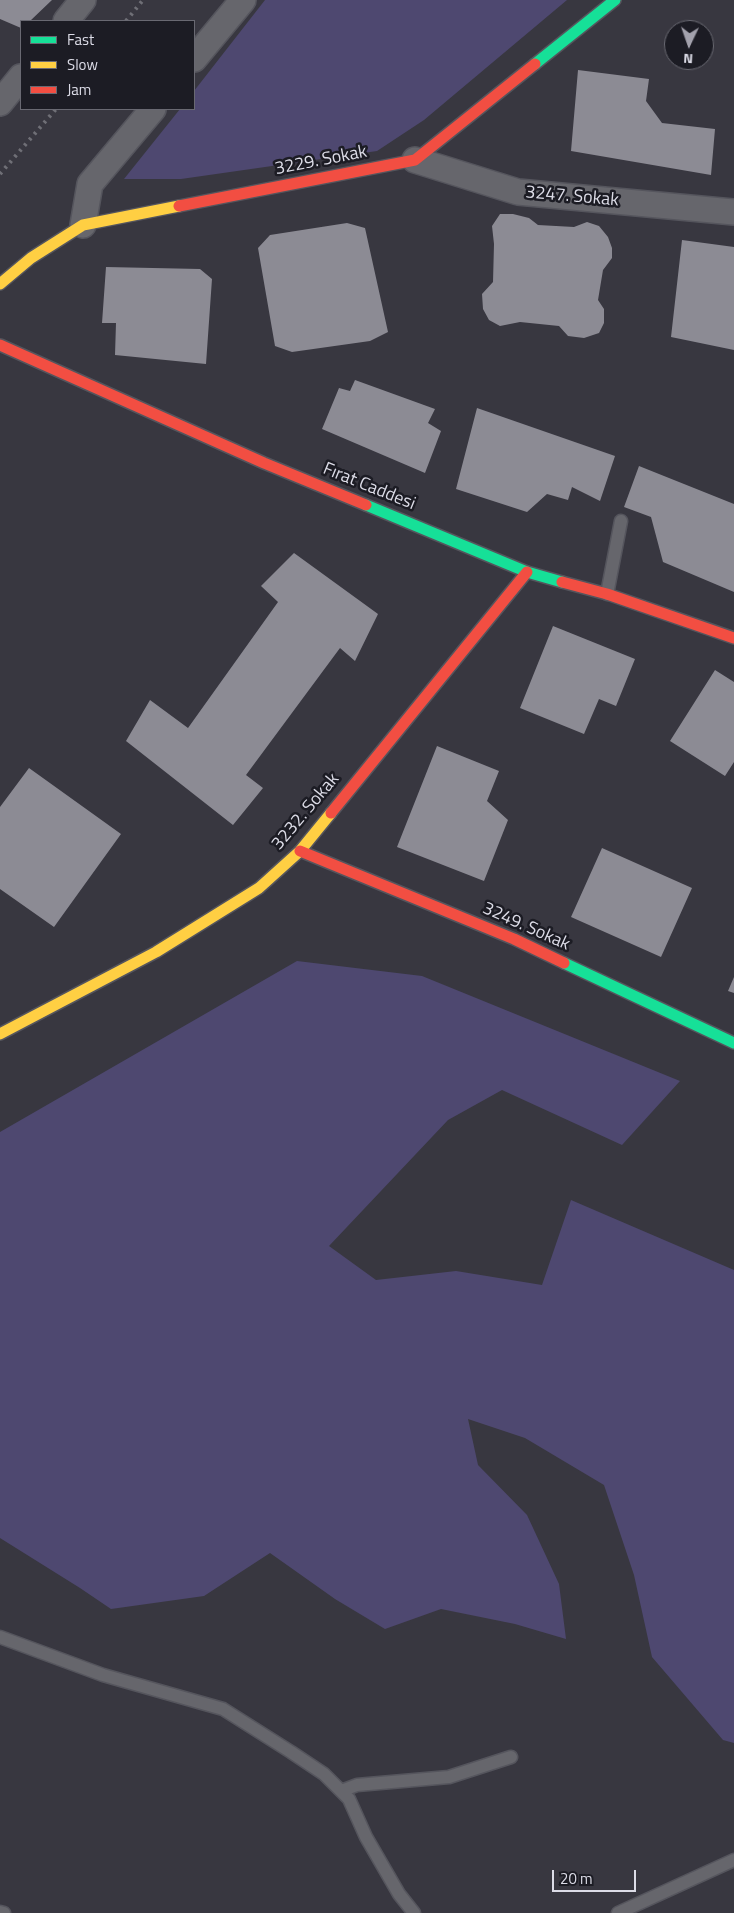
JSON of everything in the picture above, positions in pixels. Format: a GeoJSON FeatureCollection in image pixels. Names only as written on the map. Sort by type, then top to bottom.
{"type":"FeatureCollection","features":[{"type":"Feature","properties":{"kind":"street"},"geometry":{"type":"LineString","coordinates":[[67,20],[83,0]]}},
{"type":"Feature","properties":{"kind":"street"},"geometry":{"type":"LineString","coordinates":[[195,58],[243,0]]}},
{"type":"Feature","properties":{"kind":"street","name":"3229. Sokak"},"geometry":{"type":"LineString","coordinates":[[0,284],[31,258],[83,226],[415,160],[614,0]]}},
{"type":"Feature","properties":{"kind":"street"},"geometry":{"type":"LineString","coordinates":[[0,103],[20,78]]}},
{"type":"Feature","properties":{"kind":"street"},"geometry":{"type":"LineString","coordinates":[[83,226],[90,184],[152,110]]}},
{"type":"Feature","properties":{"kind":"street","name":"3247. Sokak"},"geometry":{"type":"LineString","coordinates":[[415,160],[518,192],[734,212]]}},
{"type":"Feature","properties":{"kind":"street","name":"Fırat Caddesi"},"geometry":{"type":"LineString","coordinates":[[0,345],[264,463],[527,572],[607,594],[734,638]]}},
{"type":"Feature","properties":{"kind":"street","name":"3232. Sokak"},"geometry":{"type":"LineString","coordinates":[[0,1034],[156,952],[259,888],[300,851],[527,572]]}},
{"type":"Feature","properties":{"kind":"street","name":"3249. Sokak"},"geometry":{"type":"LineString","coordinates":[[300,851],[514,939],[734,1043]]}},
{"type":"Feature","properties":{"kind":"lane"},"geometry":{"type":"LineString","coordinates":[[607,594],[621,521]]}},
{"type":"Feature","properties":{"kind":"lane"},"geometry":{"type":"LineString","coordinates":[[0,1637],[103,1676],[223,1709],[324,1774],[349,1799],[366,1837],[398,1894],[414,1913]]}},
{"type":"Feature","properties":{"kind":"lane"},"geometry":{"type":"LineString","coordinates":[[341,1791],[357,1785],[449,1777],[512,1757]]}},
{"type":"Feature","properties":{"kind":"lane"},"geometry":{"type":"LineString","coordinates":[[618,1913],[734,1860]]}},
{"type":"Feature","properties":{"kind":"lane"},"geometry":{"type":"LineString","coordinates":[[0,1912],[4,1913]]}},
{"type":"Feature","properties":{"kind":"shaded area"},"geometry":{"type":"Polygon","coordinates":[[[265,0],[567,0],[424,120],[377,151],[181,179],[124,179],[179,110],[195,110],[195,90],[265,0]]]}},
{"type":"Feature","properties":{"kind":"shaded area"},"geometry":{"type":"Polygon","coordinates":[[[297,961],[422,976],[680,1081],[622,1145],[502,1090],[448,1120],[329,1246],[376,1280],[456,1271],[542,1285],[571,1200],[734,1270],[734,1743],[723,1740],[652,1657],[634,1575],[604,1485],[525,1438],[468,1419],[478,1465],[527,1515],[559,1584],[566,1639],[515,1624],[441,1609],[385,1629],[335,1599],[270,1553],[204,1596],[111,1609],[0,1538],[0,1132],[297,961]]]}},
{"type":"Feature","properties":{"kind":"building"},"geometry":{"type":"Polygon","coordinates":[[[0,0],[52,0],[31,20],[20,20],[20,28],[0,19],[0,0]]]}},
{"type":"Feature","properties":{"kind":"building"},"geometry":{"type":"Polygon","coordinates":[[[578,70],[649,79],[646,101],[662,123],[715,129],[711,175],[571,151],[578,70]]]}},
{"type":"Feature","properties":{"kind":"building"},"geometry":{"type":"Polygon","coordinates":[[[500,214],[513,214],[529,218],[538,225],[574,227],[587,222],[599,226],[608,237],[612,248],[612,258],[603,270],[598,300],[604,309],[604,323],[599,333],[584,338],[568,336],[559,326],[520,322],[500,326],[489,320],[483,309],[482,294],[493,282],[494,244],[492,226],[500,214]]]}},
{"type":"Feature","properties":{"kind":"building"},"geometry":{"type":"Polygon","coordinates":[[[347,223],[365,228],[388,332],[370,341],[292,352],[275,346],[258,248],[270,235],[347,223]]]}},
{"type":"Feature","properties":{"kind":"building"},"geometry":{"type":"Polygon","coordinates":[[[682,240],[734,247],[734,350],[671,337],[682,240]]]}},
{"type":"Feature","properties":{"kind":"building"},"geometry":{"type":"Polygon","coordinates":[[[106,267],[200,269],[212,279],[206,364],[115,355],[116,323],[102,323],[106,267]]]}},
{"type":"Feature","properties":{"kind":"building"},"geometry":{"type":"Polygon","coordinates":[[[355,380],[435,409],[428,423],[441,431],[425,473],[322,429],[339,388],[350,391],[355,380]]]}},
{"type":"Feature","properties":{"kind":"building"},"geometry":{"type":"Polygon","coordinates":[[[477,408],[615,456],[600,501],[572,487],[568,500],[547,494],[527,512],[456,489],[477,408]]]}},
{"type":"Feature","properties":{"kind":"building"},"geometry":{"type":"Polygon","coordinates":[[[639,466],[734,504],[734,592],[663,562],[651,517],[624,507],[639,466]]]}},
{"type":"Feature","properties":{"kind":"building"},"geometry":{"type":"Polygon","coordinates":[[[294,553],[378,614],[355,661],[340,648],[246,775],[263,788],[233,825],[126,741],[150,700],[188,728],[278,602],[261,586],[294,553]]]}},
{"type":"Feature","properties":{"kind":"building"},"geometry":{"type":"Polygon","coordinates":[[[553,626],[635,659],[616,706],[599,699],[584,734],[520,708],[553,626]]]}},
{"type":"Feature","properties":{"kind":"building"},"geometry":{"type":"Polygon","coordinates":[[[715,670],[734,682],[734,762],[725,776],[670,741],[715,670]]]}},
{"type":"Feature","properties":{"kind":"building"},"geometry":{"type":"Polygon","coordinates":[[[437,746],[499,771],[487,801],[508,820],[484,881],[397,847],[437,746]]]}},
{"type":"Feature","properties":{"kind":"building"},"geometry":{"type":"Polygon","coordinates":[[[29,768],[121,834],[54,927],[0,889],[0,807],[29,768]]]}},
{"type":"Feature","properties":{"kind":"building"},"geometry":{"type":"Polygon","coordinates":[[[602,848],[692,888],[661,957],[571,917],[602,848]]]}},
{"type":"Feature","properties":{"kind":"building"},"geometry":{"type":"Polygon","coordinates":[[[734,977],[734,993],[728,991],[734,977]]]}},
{"type":"Feature","properties":{"kind":"railway"},"geometry":{"type":"LineString","coordinates":[[127,20],[143,0]]}},
{"type":"Feature","properties":{"kind":"railway"},"geometry":{"type":"LineString","coordinates":[[0,174],[55,110]]}},
{"type":"Feature","properties":{"kind":"traffic: fast"},"geometry":{"type":"LineString","coordinates":[[535,64],[615,0]]}},
{"type":"Feature","properties":{"kind":"traffic: fast"},"geometry":{"type":"LineString","coordinates":[[366,505],[527,572],[562,582]]}},
{"type":"Feature","properties":{"kind":"traffic: fast"},"geometry":{"type":"LineString","coordinates":[[564,963],[734,1043]]}},
{"type":"Feature","properties":{"kind":"traffic: slow"},"geometry":{"type":"LineString","coordinates":[[0,284],[31,258],[83,225],[179,206]]}},
{"type":"Feature","properties":{"kind":"traffic: slow"},"geometry":{"type":"LineString","coordinates":[[0,1034],[156,952],[259,888],[300,851],[331,813]]}},
{"type":"Feature","properties":{"kind":"traffic: jam"},"geometry":{"type":"LineString","coordinates":[[179,206],[415,160],[535,64]]}},
{"type":"Feature","properties":{"kind":"traffic: jam"},"geometry":{"type":"LineString","coordinates":[[0,345],[264,463],[366,505]]}},
{"type":"Feature","properties":{"kind":"traffic: jam"},"geometry":{"type":"LineString","coordinates":[[331,813],[527,572]]}},
{"type":"Feature","properties":{"kind":"traffic: jam"},"geometry":{"type":"LineString","coordinates":[[562,582],[607,594],[734,638]]}},
{"type":"Feature","properties":{"kind":"traffic: jam"},"geometry":{"type":"LineString","coordinates":[[300,851],[514,939],[564,963]]}}]}
